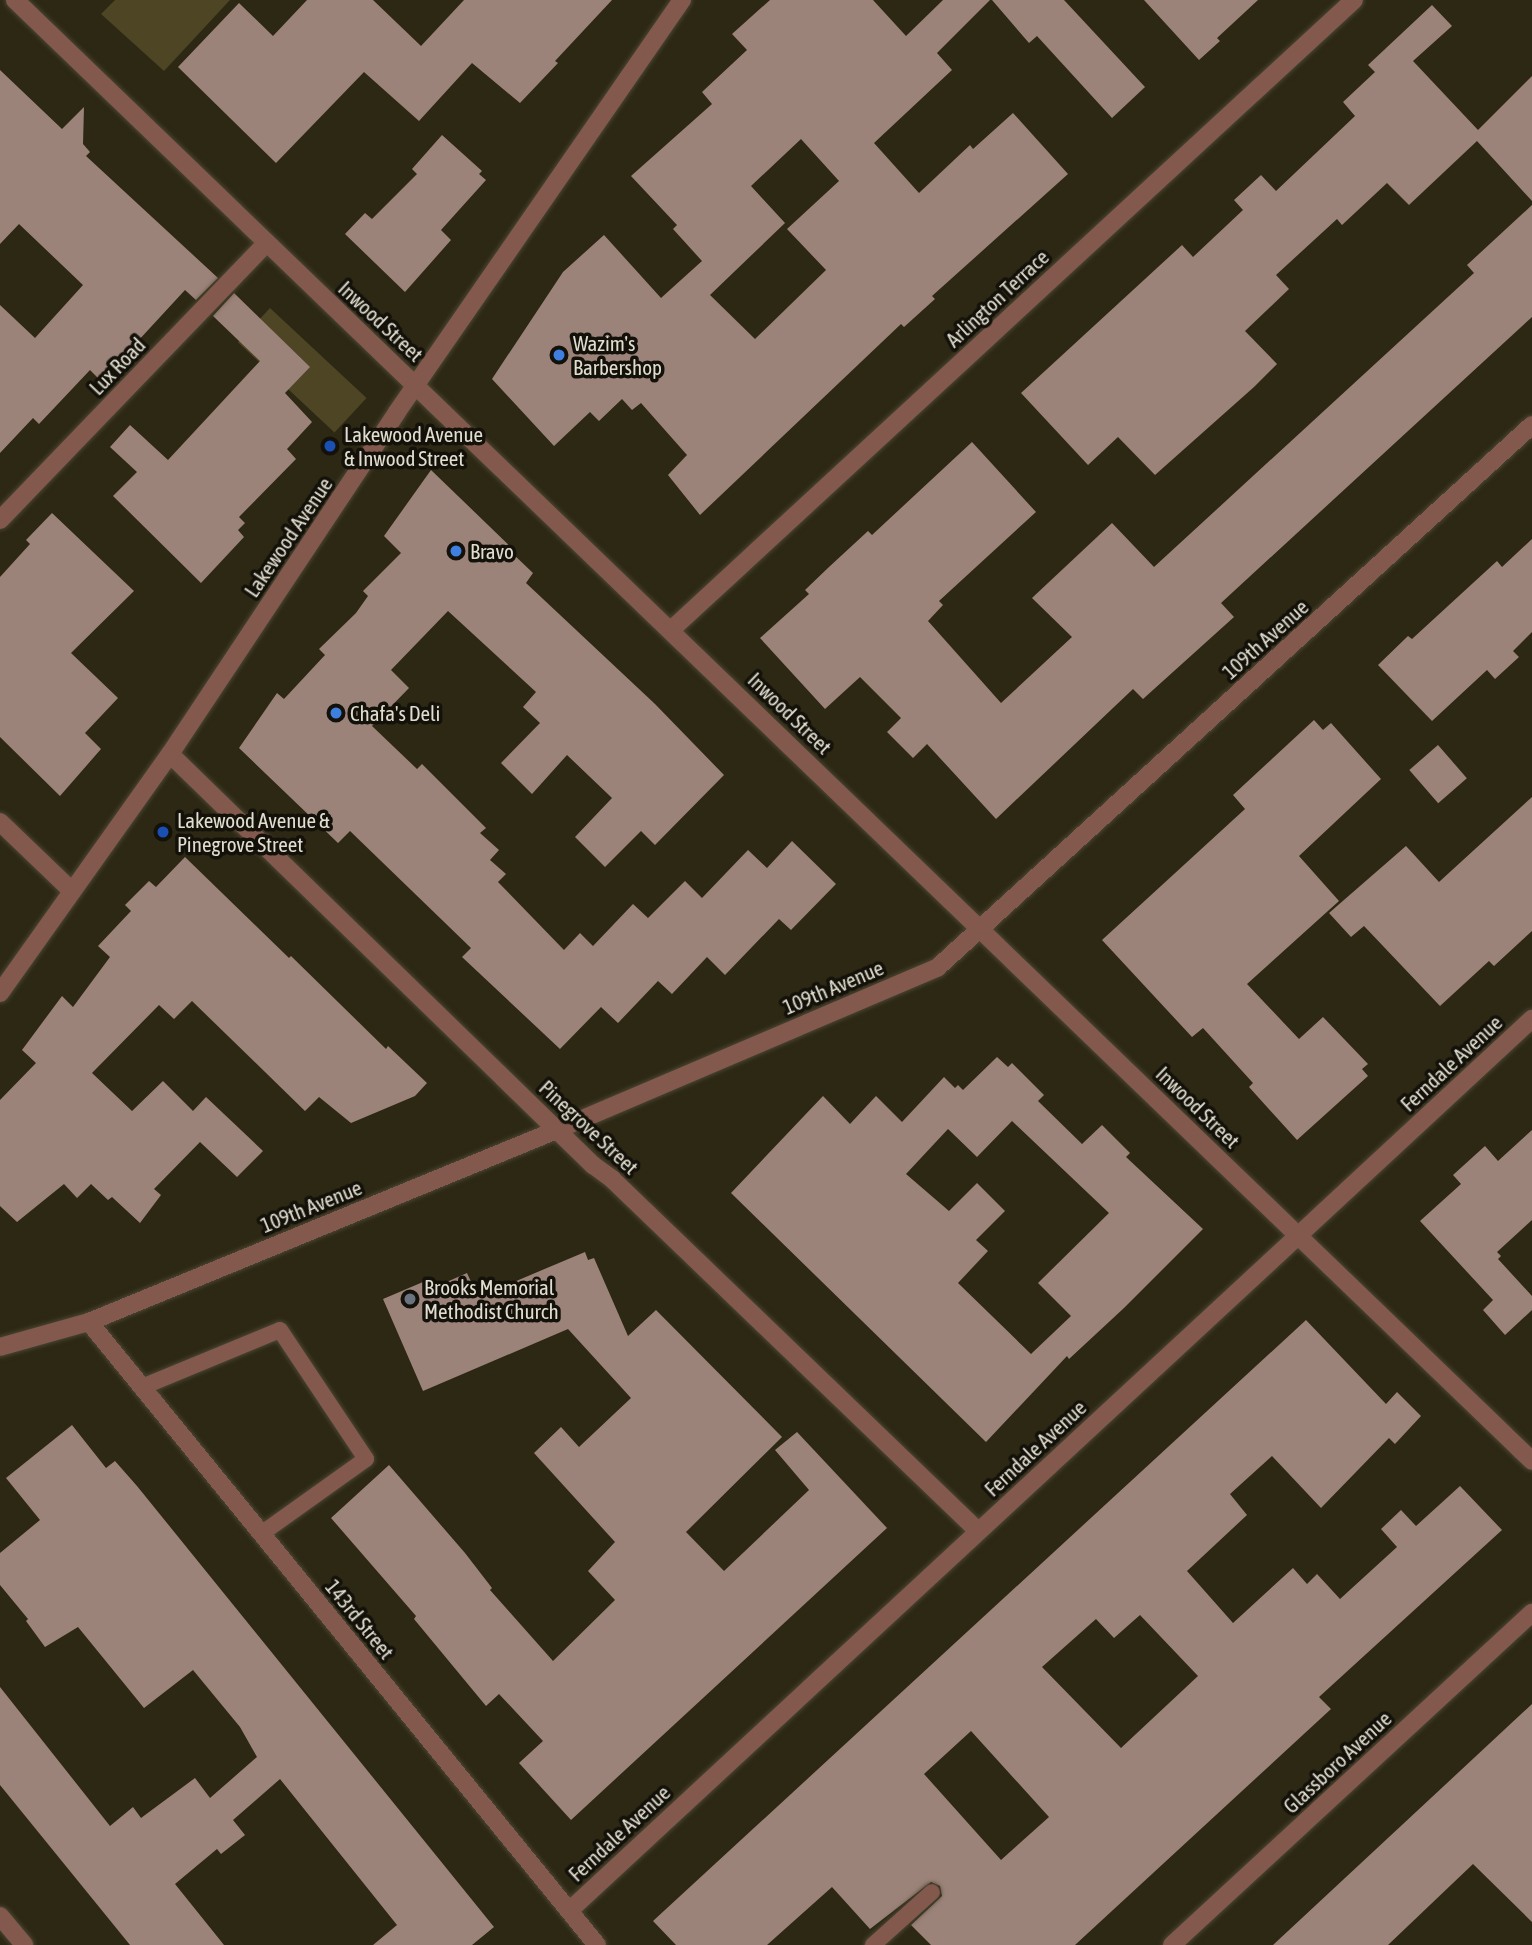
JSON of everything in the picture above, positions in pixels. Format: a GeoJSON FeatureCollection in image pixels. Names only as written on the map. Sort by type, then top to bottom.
{"type":"FeatureCollection","features":[{"type":"Feature","properties":{"kind":"street","name":"Inwood Street"},"geometry":{"type":"LineString","coordinates":[[15,0],[1532,1461]]}},
{"type":"Feature","properties":{"kind":"street","name":"Lakewood Avenue"},"geometry":{"type":"LineString","coordinates":[[0,993],[170,754],[416,385],[682,0]]}},
{"type":"Feature","properties":{"kind":"street","name":"Arlington Terrace"},"geometry":{"type":"LineString","coordinates":[[671,630],[1354,0]]}},
{"type":"Feature","properties":{"kind":"street","name":"Lux Road"},"geometry":{"type":"LineString","coordinates":[[0,520],[266,244]]}},
{"type":"Feature","properties":{"kind":"street","name":"109th Avenue"},"geometry":{"type":"LineString","coordinates":[[0,1347],[89,1322],[559,1129],[938,967],[1532,425]]}},
{"type":"Feature","properties":{"kind":"street","name":"Pinegrove Street"},"geometry":{"type":"LineString","coordinates":[[170,754],[559,1129],[593,1165],[612,1179],[978,1531]]}},
{"type":"Feature","properties":{"kind":"street"},"geometry":{"type":"LineString","coordinates":[[0,822],[72,891]]}},
{"type":"Feature","properties":{"kind":"street","name":"Ferndale Avenue"},"geometry":{"type":"LineString","coordinates":[[569,1911],[1532,1020]]}},
{"type":"Feature","properties":{"kind":"street","name":"143rd Street"},"geometry":{"type":"LineString","coordinates":[[89,1322],[597,1945]]}},
{"type":"Feature","properties":{"kind":"street","name":"Glassboro Avenue"},"geometry":{"type":"LineString","coordinates":[[1172,1945],[1532,1613]]}},
{"type":"Feature","properties":{"kind":"street"},"geometry":{"type":"LineString","coordinates":[[0,1916],[24,1945]]}},
{"type":"Feature","properties":{"kind":"lane"},"geometry":{"type":"LineString","coordinates":[[142,1387],[279,1330],[366,1459],[261,1534]]}},
{"type":"Feature","properties":{"kind":"lane"},"geometry":{"type":"LineString","coordinates":[[873,1945],[932,1892]]}},
{"type":"Feature","properties":{"kind":"shaded area"},"geometry":{"type":"Polygon","coordinates":[[[115,0],[230,0],[164,71],[101,14],[115,0]]]}},
{"type":"Feature","properties":{"kind":"shaded area"},"geometry":{"type":"Polygon","coordinates":[[[270,308],[367,398],[334,432],[238,342],[270,308]]]}},
{"type":"Feature","properties":{"kind":"building"},"geometry":{"type":"Polygon","coordinates":[[[307,0],[373,0],[421,46],[464,0],[612,0],[520,103],[472,63],[419,121],[364,72],[276,163],[178,67],[239,3],[273,36],[307,0]]]}},
{"type":"Feature","properties":{"kind":"building"},"geometry":{"type":"Polygon","coordinates":[[[770,0],[873,0],[906,36],[943,0],[990,0],[937,53],[952,70],[874,143],[919,193],[970,145],[973,149],[1013,113],[1068,174],[932,296],[935,299],[904,327],[901,324],[700,515],[668,475],[687,455],[641,403],[632,410],[622,399],[599,421],[590,412],[554,446],[492,379],[563,272],[604,235],[661,298],[702,261],[673,229],[677,225],[631,176],[712,104],[702,92],[747,50],[732,34],[770,0]],[[801,139],[751,186],[785,223],[710,295],[755,339],[826,270],[787,229],[839,181],[801,139]]]}},
{"type":"Feature","properties":{"kind":"building"},"geometry":{"type":"Polygon","coordinates":[[[992,0],[1064,0],[1145,87],[1112,118],[1037,36],[1029,43],[992,0]]]}},
{"type":"Feature","properties":{"kind":"building"},"geometry":{"type":"Polygon","coordinates":[[[1144,0],[1258,0],[1217,38],[1220,41],[1199,60],[1144,0]]]}},
{"type":"Feature","properties":{"kind":"building"},"geometry":{"type":"Polygon","coordinates":[[[1432,5],[1452,26],[1413,61],[1478,130],[1532,76],[1532,201],[1477,141],[1409,205],[1387,183],[1342,225],[1337,219],[1276,275],[1289,289],[1245,331],[1277,364],[1254,387],[1155,475],[1118,437],[1088,465],[1021,393],[1182,245],[1193,257],[1243,210],[1234,200],[1261,175],[1276,191],[1355,116],[1343,102],[1375,72],[1368,65],[1432,5]]]}},
{"type":"Feature","properties":{"kind":"building"},"geometry":{"type":"Polygon","coordinates":[[[0,70],[62,129],[84,107],[83,144],[90,152],[86,156],[218,278],[196,300],[185,290],[101,381],[90,370],[39,424],[33,418],[0,453],[0,305],[35,338],[83,285],[19,224],[0,244],[0,70]]]}},
{"type":"Feature","properties":{"kind":"building"},"geometry":{"type":"Polygon","coordinates":[[[442,135],[482,171],[479,174],[486,180],[441,230],[451,240],[405,292],[345,234],[365,213],[372,219],[417,174],[412,169],[442,135]]]}},
{"type":"Feature","properties":{"kind":"building"},"geometry":{"type":"Polygon","coordinates":[[[1532,205],[1532,317],[1221,603],[1234,617],[1143,699],[1133,689],[996,819],[927,744],[913,758],[887,732],[901,718],[860,677],[825,709],[760,638],[809,594],[805,590],[829,567],[868,531],[872,535],[972,442],[1036,512],[939,601],[943,605],[928,621],[1001,703],[1072,637],[1032,598],[1112,523],[1154,567],[1474,273],[1467,265],[1532,205]]]}},
{"type":"Feature","properties":{"kind":"building"},"geometry":{"type":"Polygon","coordinates":[[[234,293],[310,367],[285,393],[312,422],[287,449],[296,459],[239,517],[245,523],[238,530],[244,537],[201,583],[113,496],[137,472],[110,447],[130,425],[168,460],[260,361],[213,316],[234,293]]]}},
{"type":"Feature","properties":{"kind":"building"},"geometry":{"type":"Polygon","coordinates":[[[431,470],[514,550],[512,553],[533,573],[526,583],[655,704],[724,775],[655,845],[641,831],[605,867],[575,837],[612,798],[567,755],[532,794],[501,763],[540,723],[523,707],[536,692],[448,611],[391,670],[409,688],[372,726],[417,769],[422,764],[486,828],[480,833],[499,850],[490,860],[506,874],[498,882],[564,950],[580,933],[593,946],[633,904],[648,918],[685,881],[702,898],[748,850],[767,868],[792,841],[836,884],[791,930],[779,919],[725,975],[707,957],[672,994],[658,981],[618,1023],[601,1007],[560,1049],[462,957],[471,948],[350,831],[338,843],[239,748],[277,693],[284,699],[325,655],[319,649],[356,613],[368,596],[363,591],[401,553],[384,536],[431,470]]]}},
{"type":"Feature","properties":{"kind":"building"},"geometry":{"type":"Polygon","coordinates":[[[52,513],[134,591],[71,653],[118,698],[85,733],[101,749],[60,796],[0,737],[0,577],[30,544],[26,540],[52,513]]]}},
{"type":"Feature","properties":{"kind":"building"},"geometry":{"type":"Polygon","coordinates":[[[1532,539],[1532,632],[1513,651],[1519,657],[1495,679],[1487,670],[1432,721],[1378,665],[1408,636],[1412,639],[1497,561],[1502,567],[1532,539]]]}},
{"type":"Feature","properties":{"kind":"building"},"geometry":{"type":"Polygon","coordinates":[[[1314,720],[1323,730],[1331,723],[1381,779],[1299,856],[1339,901],[1247,984],[1299,1039],[1323,1017],[1368,1064],[1362,1069],[1368,1076],[1297,1140],[1249,1087],[1253,1083],[1203,1028],[1192,1037],[1102,940],[1245,809],[1233,795],[1314,720]]]}},
{"type":"Feature","properties":{"kind":"building"},"geometry":{"type":"Polygon","coordinates":[[[1438,745],[1467,778],[1438,803],[1409,770],[1438,745]]]}},
{"type":"Feature","properties":{"kind":"building"},"geometry":{"type":"Polygon","coordinates":[[[1532,797],[1532,931],[1494,966],[1489,961],[1440,1006],[1364,926],[1351,937],[1329,913],[1406,846],[1439,882],[1532,797]]]}},
{"type":"Feature","properties":{"kind":"building"},"geometry":{"type":"Polygon","coordinates":[[[185,857],[386,1049],[388,1046],[427,1083],[415,1096],[351,1123],[319,1097],[305,1111],[192,1001],[174,1019],[159,1005],[92,1073],[132,1111],[163,1081],[193,1111],[206,1097],[263,1151],[237,1177],[200,1142],[154,1189],[161,1195],[140,1223],[112,1197],[108,1200],[91,1184],[77,1198],[64,1184],[17,1222],[0,1206],[0,1100],[36,1063],[22,1050],[62,996],[73,1007],[110,957],[98,946],[131,911],[125,905],[149,881],[156,887],[185,857]]]}},
{"type":"Feature","properties":{"kind":"building"},"geometry":{"type":"Polygon","coordinates":[[[997,1057],[1008,1067],[1012,1063],[1044,1095],[1038,1101],[1082,1144],[1102,1125],[1130,1153],[1126,1157],[1203,1229],[1124,1308],[1069,1359],[1067,1356],[986,1442],[731,1193],[823,1096],[850,1124],[876,1096],[902,1122],[944,1077],[955,1088],[958,1085],[963,1090],[997,1057]],[[1012,1121],[977,1157],[948,1129],[906,1174],[949,1211],[977,1183],[1005,1211],[976,1240],[988,1251],[958,1283],[1031,1354],[1071,1316],[1038,1283],[1109,1213],[1012,1121]]]}},
{"type":"Feature","properties":{"kind":"building"},"geometry":{"type":"Polygon","coordinates":[[[1532,1130],[1532,1220],[1497,1252],[1501,1256],[1498,1259],[1532,1296],[1532,1310],[1505,1335],[1483,1310],[1493,1300],[1420,1221],[1461,1184],[1453,1175],[1485,1146],[1498,1161],[1532,1130]]]}},
{"type":"Feature","properties":{"kind":"building"},"geometry":{"type":"Polygon","coordinates":[[[585,1252],[588,1260],[594,1258],[628,1336],[656,1310],[782,1437],[686,1532],[724,1571],[809,1490],[775,1450],[797,1432],[887,1528],[571,1820],[519,1763],[543,1741],[499,1694],[486,1706],[414,1619],[416,1616],[331,1518],[389,1465],[465,1553],[492,1588],[490,1590],[553,1661],[615,1600],[588,1571],[615,1542],[534,1453],[561,1427],[579,1447],[631,1398],[568,1329],[423,1391],[383,1299],[430,1279],[433,1288],[467,1273],[478,1297],[585,1252]]]}},
{"type":"Feature","properties":{"kind":"building"},"geometry":{"type":"Polygon","coordinates":[[[1306,1320],[1386,1404],[1397,1392],[1421,1416],[1395,1444],[1389,1438],[1321,1508],[1272,1456],[1230,1494],[1247,1515],[1187,1571],[1233,1623],[1293,1568],[1307,1584],[1317,1574],[1340,1599],[1397,1547],[1381,1529],[1401,1510],[1416,1526],[1460,1486],[1502,1530],[1319,1697],[1331,1709],[1075,1945],[931,1945],[911,1925],[942,1896],[940,1886],[931,1882],[870,1929],[832,1887],[767,1945],[676,1945],[653,1921],[1306,1320]],[[1140,1615],[1114,1638],[1096,1619],[1042,1667],[1121,1748],[1198,1676],[1140,1615]],[[971,1731],[924,1774],[1001,1860],[1049,1817],[971,1731]]]}},
{"type":"Feature","properties":{"kind":"building"},"geometry":{"type":"Polygon","coordinates":[[[72,1425],[106,1468],[115,1461],[137,1486],[494,1927],[472,1945],[373,1945],[397,1925],[280,1779],[233,1820],[245,1835],[221,1854],[217,1849],[175,1884],[224,1945],[130,1945],[0,1785],[0,1687],[110,1826],[133,1807],[141,1818],[195,1778],[210,1798],[257,1757],[240,1727],[193,1670],[144,1708],[78,1627],[45,1647],[26,1621],[28,1619],[0,1585],[0,1553],[40,1520],[6,1478],[72,1425]]]}},
{"type":"Feature","properties":{"kind":"building"},"geometry":{"type":"Polygon","coordinates":[[[1532,1704],[1532,1922],[1473,1864],[1388,1945],[1273,1945],[1532,1704]]]}},
{"type":"Feature","properties":{"kind":"place","name":"Wazim's Barbershop"},"geometry":{"type":"Point","coordinates":[559,355]}},
{"type":"Feature","properties":{"kind":"place","name":"Lakewood Avenue & Inwood Street"},"geometry":{"type":"Point","coordinates":[330,446]}},
{"type":"Feature","properties":{"kind":"place","name":"Bravo"},"geometry":{"type":"Point","coordinates":[456,551]}},
{"type":"Feature","properties":{"kind":"place","name":"Chafa's Deli"},"geometry":{"type":"Point","coordinates":[336,713]}},
{"type":"Feature","properties":{"kind":"place","name":"Lakewood Avenue & Pinegrove Street"},"geometry":{"type":"Point","coordinates":[163,832]}},
{"type":"Feature","properties":{"kind":"place","name":"Brooks Memorial Methodist Church"},"geometry":{"type":"Point","coordinates":[410,1299]}}]}
